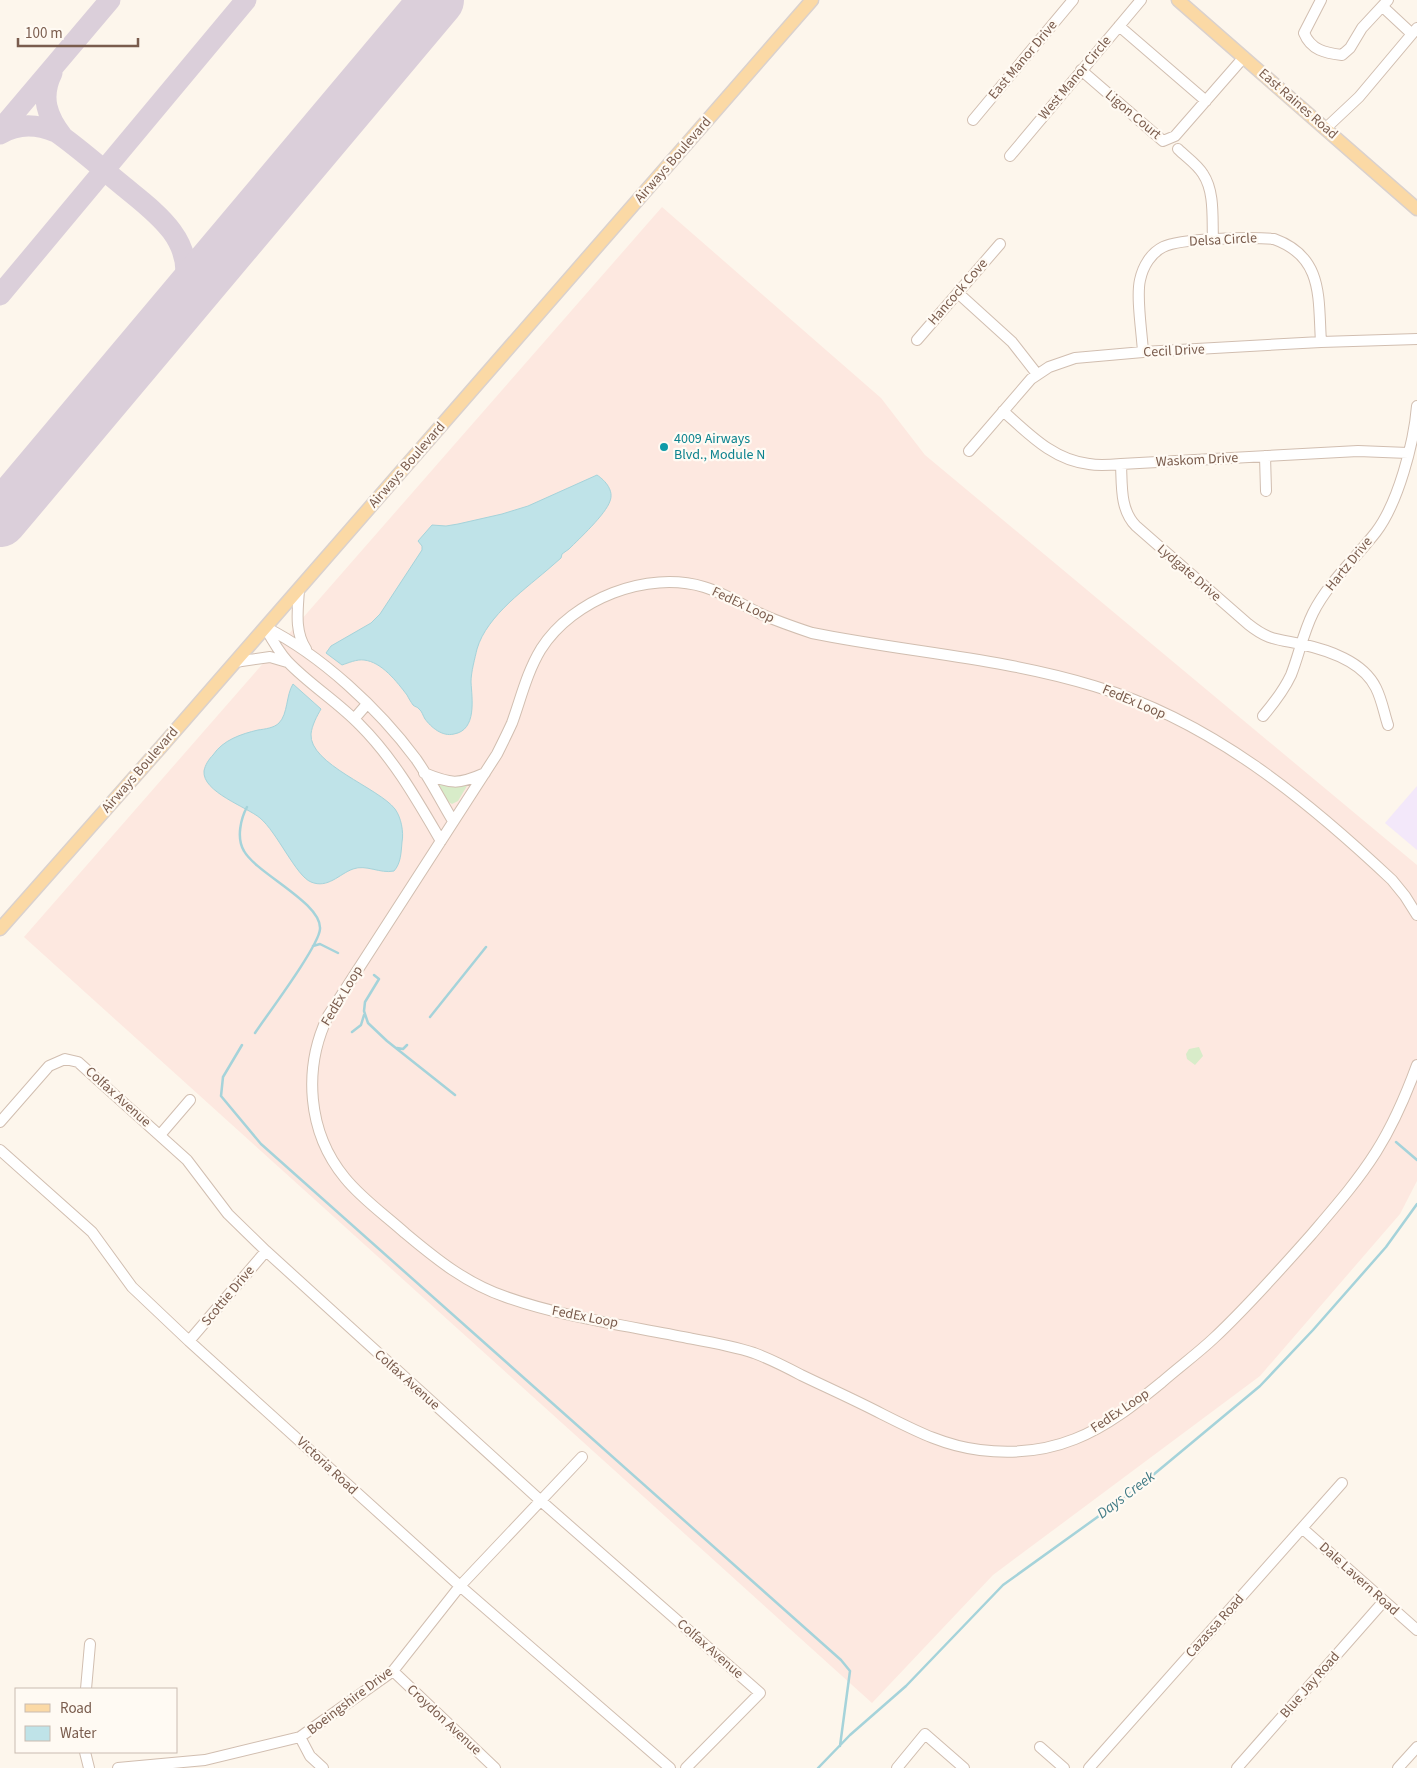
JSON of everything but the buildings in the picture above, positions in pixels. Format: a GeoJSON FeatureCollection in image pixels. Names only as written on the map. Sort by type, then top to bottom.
{"type":"FeatureCollection","features":[{"type":"Feature","properties":{"kind":"main road","name":"Airways Boulevard"},"geometry":{"type":"LineString","coordinates":[[0,928],[161,747],[812,0]]}},
{"type":"Feature","properties":{"kind":"main road","name":"East Raines Road"},"geometry":{"type":"LineString","coordinates":[[1178,0],[1417,209]]}},
{"type":"Feature","properties":{"kind":"street","name":"East Manor Drive"},"geometry":{"type":"LineString","coordinates":[[973,120],[1073,0]]}},
{"type":"Feature","properties":{"kind":"street","name":"West Manor Circle"},"geometry":{"type":"LineString","coordinates":[[1010,156],[1141,0]]}},
{"type":"Feature","properties":{"kind":"street"},"geometry":{"type":"LineString","coordinates":[[1322,0],[1304,33],[1308,42],[1320,51],[1342,55],[1350,48],[1362,28],[1385,4],[1414,31],[1359,98],[1326,128]]}},
{"type":"Feature","properties":{"kind":"street"},"geometry":{"type":"LineString","coordinates":[[1119,26],[1206,101]]}},
{"type":"Feature","properties":{"kind":"street","name":"Ligon Court"},"geometry":{"type":"LineString","coordinates":[[1081,70],[1163,141],[1175,136],[1244,57]]}},
{"type":"Feature","properties":{"kind":"street"},"geometry":{"type":"LineString","coordinates":[[1178,149],[1196,166],[1207,180],[1211,196],[1213,240]]}},
{"type":"Feature","properties":{"kind":"street","name":"Delsa Circle"},"geometry":{"type":"LineString","coordinates":[[1143,352],[1139,284],[1142,270],[1146,263],[1157,250],[1171,243],[1213,240],[1274,239],[1299,253],[1311,268],[1316,283],[1321,342]]}},
{"type":"Feature","properties":{"kind":"street","name":"Hancock Cove"},"geometry":{"type":"LineString","coordinates":[[917,340],[1000,244]]}},
{"type":"Feature","properties":{"kind":"street"},"geometry":{"type":"LineString","coordinates":[[958,293],[1012,342],[1037,374]]}},
{"type":"Feature","properties":{"kind":"street","name":"Cecil Drive"},"geometry":{"type":"LineString","coordinates":[[969,451],[1025,385],[1037,374],[1075,358],[1143,352],[1321,342],[1417,339]]}},
{"type":"Feature","properties":{"kind":"street","name":"Hartz Drive"},"geometry":{"type":"LineString","coordinates":[[1263,716],[1285,686],[1312,614],[1325,593],[1375,533],[1387,515],[1397,492],[1408,453],[1417,406]]}},
{"type":"Feature","properties":{"kind":"street","name":"Waskom Drive"},"geometry":{"type":"LineString","coordinates":[[1003,412],[1045,448],[1066,459],[1088,464],[1121,464],[1358,451],[1408,453]]}},
{"type":"Feature","properties":{"kind":"street"},"geometry":{"type":"LineString","coordinates":[[1265,456],[1266,491]]}},
{"type":"Feature","properties":{"kind":"street","name":"Lydgate Drive"},"geometry":{"type":"LineString","coordinates":[[1121,464],[1125,510],[1136,526],[1263,635],[1279,641],[1301,644],[1340,657],[1363,672],[1377,689],[1388,726]]}},
{"type":"Feature","properties":{"kind":"street","name":"FedEx Loop"},"geometry":{"type":"LineString","coordinates":[[1417,915],[1392,880],[1286,788],[1252,763],[1209,736],[1144,704],[1096,686],[1044,673],[812,633],[776,621],[725,595],[690,584],[663,583],[632,587],[615,592],[587,605],[566,620],[548,640],[537,657],[525,682],[507,733],[497,754],[328,1016],[317,1045],[313,1066],[313,1104],[326,1148],[342,1175],[367,1200],[435,1258],[466,1279],[501,1296],[541,1308],[752,1352],[928,1437],[981,1450],[1017,1452],[1047,1448],[1078,1438],[1107,1424],[1204,1348],[1279,1272],[1356,1181],[1395,1117],[1417,1064]]}},
{"type":"Feature","properties":{"kind":"street"},"geometry":{"type":"LineString","coordinates":[[299,589],[298,628],[302,643],[308,652]]}},
{"type":"Feature","properties":{"kind":"street"},"geometry":{"type":"LineString","coordinates":[[265,628],[308,652],[368,704],[399,737],[424,773],[453,821]]}},
{"type":"Feature","properties":{"kind":"street"},"geometry":{"type":"LineString","coordinates":[[265,628],[288,662],[354,719],[391,760],[441,841]]}},
{"type":"Feature","properties":{"kind":"street"},"geometry":{"type":"LineString","coordinates":[[234,662],[270,657],[288,662]]}},
{"type":"Feature","properties":{"kind":"street"},"geometry":{"type":"LineString","coordinates":[[354,719],[368,704]]}},
{"type":"Feature","properties":{"kind":"street"},"geometry":{"type":"LineString","coordinates":[[424,773],[443,781],[454,783],[469,780],[486,772]]}},
{"type":"Feature","properties":{"kind":"street","name":"Colfax Avenue"},"geometry":{"type":"LineString","coordinates":[[0,1122],[49,1066],[65,1060],[78,1062],[187,1160],[228,1214],[266,1251],[541,1501],[760,1693],[686,1768]]}},
{"type":"Feature","properties":{"kind":"street"},"geometry":{"type":"LineString","coordinates":[[160,1135],[190,1100]]}},
{"type":"Feature","properties":{"kind":"street","name":"Victoria Road"},"geometry":{"type":"LineString","coordinates":[[0,1150],[92,1232],[132,1286],[190,1341],[460,1586],[670,1768]]}},
{"type":"Feature","properties":{"kind":"street","name":"Scottie Drive"},"geometry":{"type":"LineString","coordinates":[[190,1341],[266,1251]]}},
{"type":"Feature","properties":{"kind":"street","name":"Boeingshire Drive"},"geometry":{"type":"LineString","coordinates":[[118,1768],[205,1760],[300,1738],[393,1671],[460,1586],[582,1457]]}},
{"type":"Feature","properties":{"kind":"street","name":"Cazassa Road"},"geometry":{"type":"LineString","coordinates":[[1089,1768],[1342,1484]]}},
{"type":"Feature","properties":{"kind":"street","name":"Dale Lavern Road"},"geometry":{"type":"LineString","coordinates":[[1302,1528],[1383,1602],[1417,1630]]}},
{"type":"Feature","properties":{"kind":"street","name":"Blue Jay Road"},"geometry":{"type":"LineString","coordinates":[[1237,1768],[1383,1602]]}},
{"type":"Feature","properties":{"kind":"street"},"geometry":{"type":"LineString","coordinates":[[86,1688],[90,1644]]}},
{"type":"Feature","properties":{"kind":"street","name":"Croydon Avenue"},"geometry":{"type":"LineString","coordinates":[[393,1671],[495,1768]]}},
{"type":"Feature","properties":{"kind":"street"},"geometry":{"type":"LineString","coordinates":[[897,1768],[926,1734],[960,1767]]}},
{"type":"Feature","properties":{"kind":"street"},"geometry":{"type":"LineString","coordinates":[[300,1738],[310,1756],[324,1768]]}},
{"type":"Feature","properties":{"kind":"street"},"geometry":{"type":"LineString","coordinates":[[1040,1747],[1064,1768]]}},
{"type":"Feature","properties":{"kind":"street"},"geometry":{"type":"LineString","coordinates":[[1398,1768],[1417,1747]]}},
{"type":"Feature","properties":{"kind":"street"},"geometry":{"type":"LineString","coordinates":[[85,1753],[89,1768]]}},
{"type":"Feature","properties":{"kind":"shaded area"},"geometry":{"type":"Polygon","coordinates":[[[662,207],[881,398],[925,455],[1417,865],[1417,1181],[1400,1214],[1260,1376],[993,1575],[872,1703],[24,937],[662,207]]]}},
{"type":"Feature","properties":{"kind":"shaded area"},"geometry":{"type":"Polygon","coordinates":[[[1417,786],[1417,850],[1385,823],[1417,786]]]}},
{"type":"Feature","properties":{"kind":"green space"},"geometry":{"type":"Polygon","coordinates":[[[440,784],[467,786],[458,801],[452,804],[447,801],[438,786],[440,784]]]}},
{"type":"Feature","properties":{"kind":"green space"},"geometry":{"type":"Polygon","coordinates":[[[1199,1047],[1203,1056],[1195,1065],[1187,1059],[1186,1054],[1189,1049],[1199,1047]]]}},
{"type":"Feature","properties":{"kind":"water"},"geometry":{"type":"Polygon","coordinates":[[[597,475],[606,483],[610,490],[611,497],[608,506],[585,533],[562,554],[561,558],[509,603],[489,625],[482,637],[477,649],[472,674],[472,713],[467,727],[461,731],[450,735],[441,733],[434,728],[425,719],[420,710],[413,705],[394,679],[377,664],[361,660],[342,665],[326,653],[331,646],[371,623],[380,614],[422,550],[422,546],[418,541],[432,525],[446,526],[502,514],[528,506],[597,475]]]}},
{"type":"Feature","properties":{"kind":"water"},"geometry":{"type":"Polygon","coordinates":[[[293,684],[321,709],[311,734],[313,745],[321,755],[346,775],[387,801],[397,812],[402,825],[403,838],[401,854],[394,871],[358,868],[323,884],[311,882],[299,871],[273,833],[260,818],[217,792],[205,779],[204,771],[206,764],[222,745],[239,736],[272,727],[279,723],[284,715],[293,684]]]}},
{"type":"Feature","properties":{"kind":"waterway"},"geometry":{"type":"LineString","coordinates":[[247,807],[240,828],[240,840],[244,851],[251,860],[311,909],[318,919],[320,929],[302,965],[255,1033]]}},
{"type":"Feature","properties":{"kind":"waterway"},"geometry":{"type":"LineString","coordinates":[[313,946],[320,944],[338,953]]}},
{"type":"Feature","properties":{"kind":"waterway"},"geometry":{"type":"LineString","coordinates":[[430,1017],[486,947]]}},
{"type":"Feature","properties":{"kind":"waterway"},"geometry":{"type":"LineString","coordinates":[[374,975],[379,979],[365,1002],[364,1011],[368,1023],[387,1041],[455,1095]]}},
{"type":"Feature","properties":{"kind":"waterway"},"geometry":{"type":"LineString","coordinates":[[352,1032],[361,1025],[364,1015]]}},
{"type":"Feature","properties":{"kind":"waterway"},"geometry":{"type":"LineString","coordinates":[[242,1045],[223,1077],[221,1096],[261,1144],[841,1660],[850,1671],[840,1746]]}},
{"type":"Feature","properties":{"kind":"waterway"},"geometry":{"type":"LineString","coordinates":[[397,1048],[403,1049],[407,1045]]}},
{"type":"Feature","properties":{"kind":"waterway"},"geometry":{"type":"LineString","coordinates":[[1396,1142],[1417,1160]]}},
{"type":"Feature","properties":{"kind":"waterway","name":"Days Creek"},"geometry":{"type":"LineString","coordinates":[[818,1768],[850,1735],[906,1686],[1003,1585],[1135,1490],[1260,1386],[1313,1330],[1386,1247],[1417,1204]]}},
{"type":"Feature","properties":{"kind":"taxiway"},"geometry":{"type":"LineString","coordinates":[[0,130],[110,0]]}},
{"type":"Feature","properties":{"kind":"taxiway"},"geometry":{"type":"LineString","coordinates":[[0,295],[246,0]]}},
{"type":"Feature","properties":{"kind":"taxiway"},"geometry":{"type":"LineString","coordinates":[[52,73],[46,90],[47,106],[53,122],[63,137]]}},
{"type":"Feature","properties":{"kind":"taxiway"},"geometry":{"type":"LineString","coordinates":[[0,134],[21,126],[42,127],[56,132],[146,204],[168,226],[183,252],[186,267],[184,287],[175,312]]}},
{"type":"Feature","properties":{"kind":"taxiway"},"geometry":{"type":"LineString","coordinates":[[0,507],[49,461]]}},
{"type":"Feature","properties":{"kind":"runway"},"geometry":{"type":"LineString","coordinates":[[0,520],[437,0]]}},
{"type":"Feature","properties":{"kind":"place","name":"4009 Airways Blvd., Module N"},"geometry":{"type":"Point","coordinates":[664,447]}}]}
